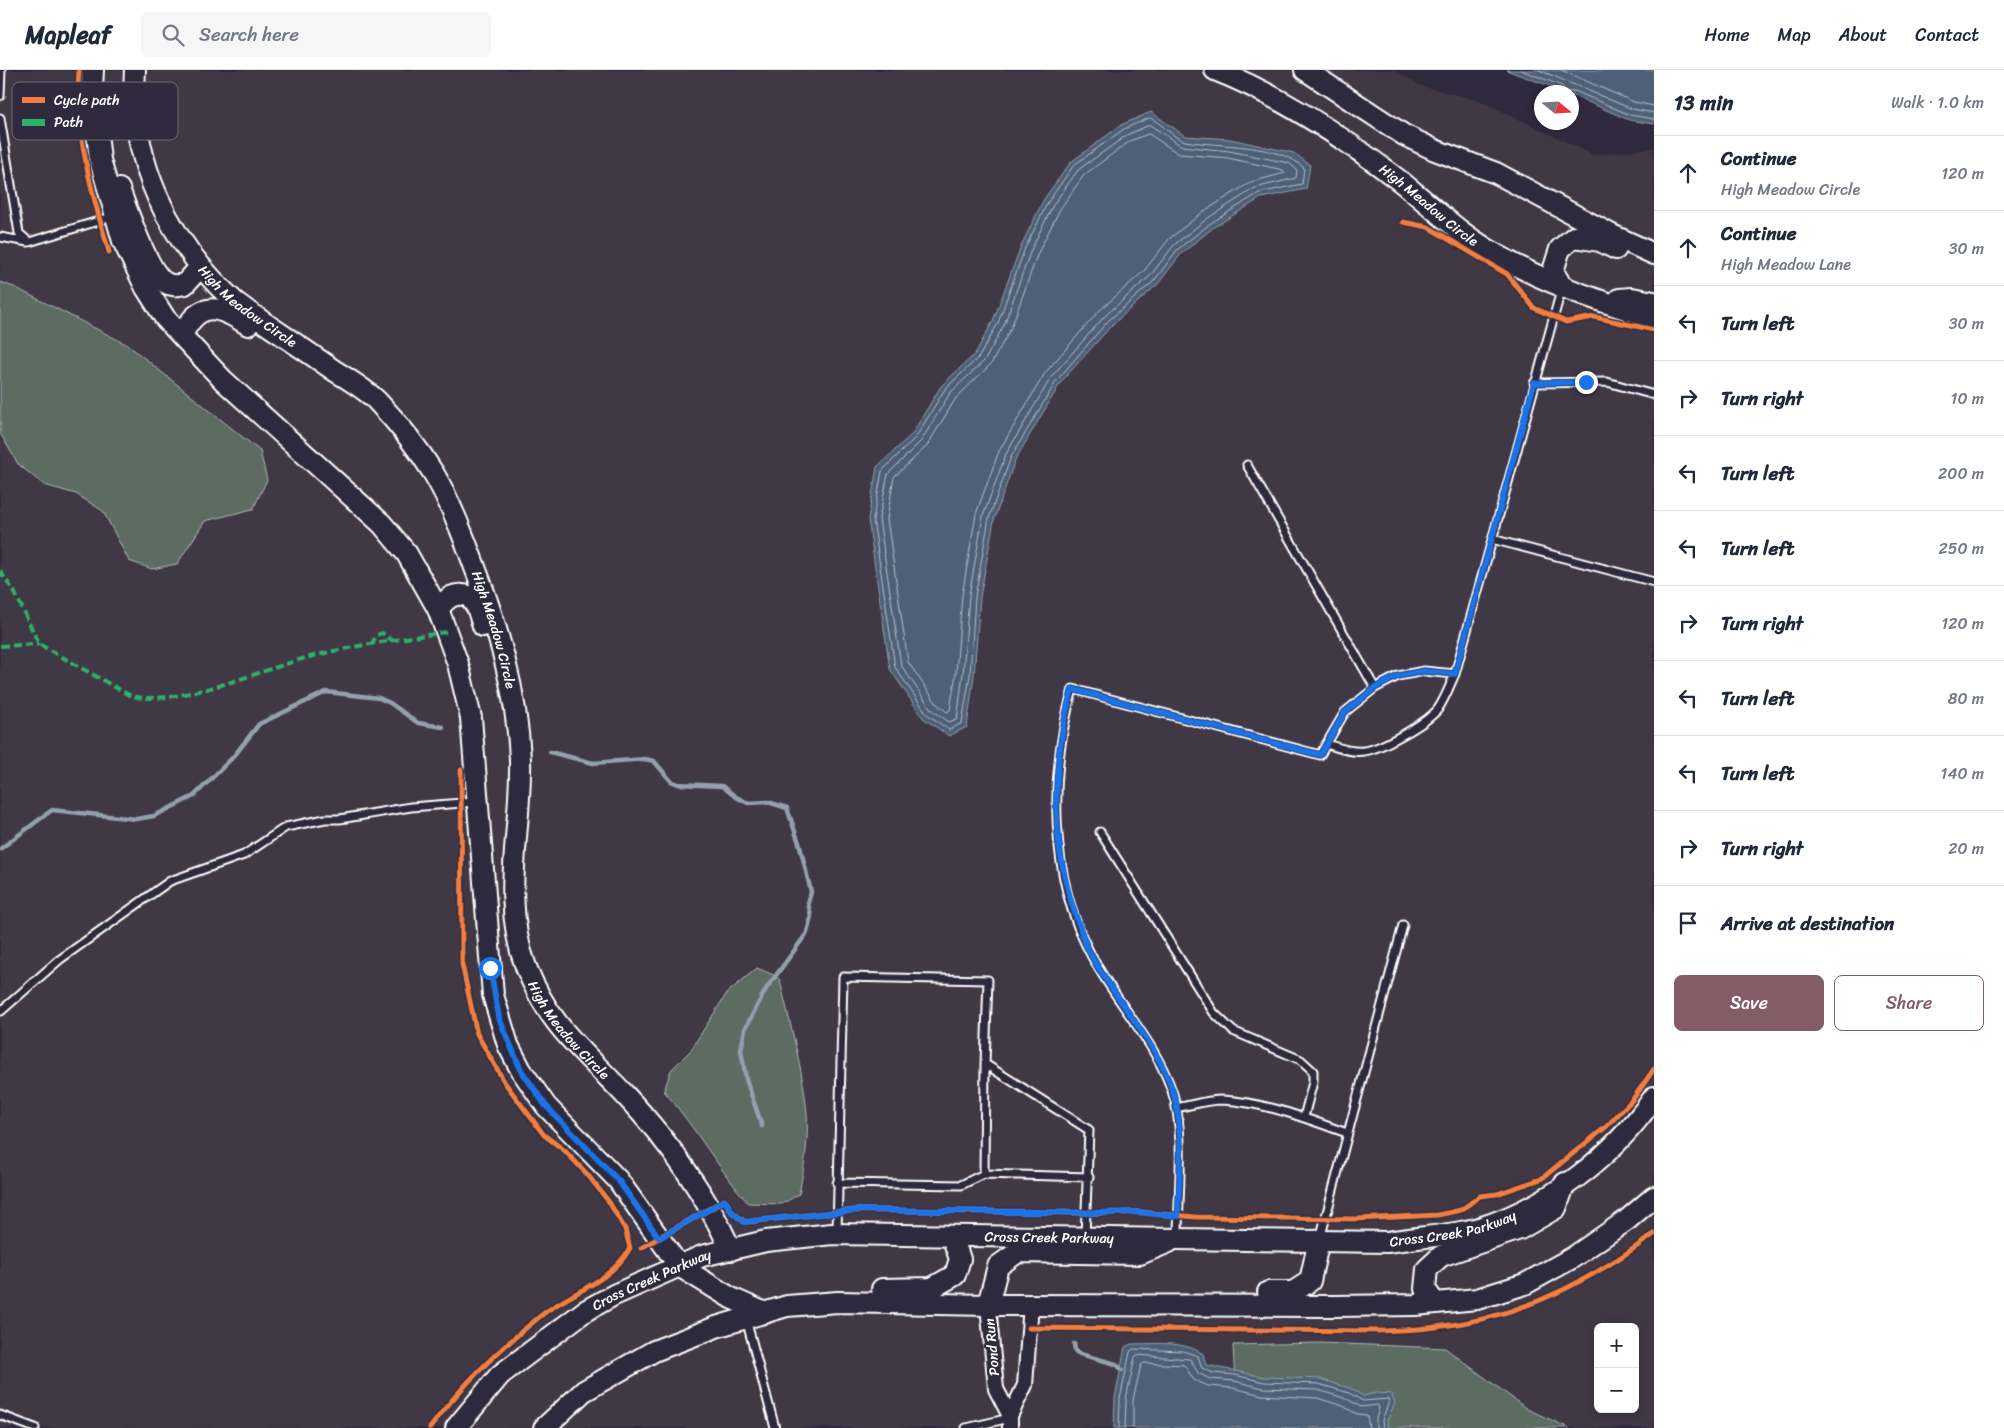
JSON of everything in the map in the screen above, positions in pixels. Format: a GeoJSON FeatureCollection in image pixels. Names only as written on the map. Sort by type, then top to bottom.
{"type":"FeatureCollection","features":[{"type":"Feature","properties":{"kind":"street","name":"High Meadow Circle"},"geometry":{"type":"LineString","coordinates":[[1215,70],[1256,88],[1317,121],[1398,180],[1474,240],[1532,274],[1595,300],[1654,317]]}},
{"type":"Feature","properties":{"kind":"street"},"geometry":{"type":"LineString","coordinates":[[1306,70],[1404,135],[1450,156],[1496,173],[1612,235],[1654,254]]}},
{"type":"Feature","properties":{"kind":"street"},"geometry":{"type":"LineString","coordinates":[[98,140],[100,160],[122,214],[156,274],[165,283],[174,286],[186,284],[200,267]]}},
{"type":"Feature","properties":{"kind":"street","name":"High Meadow Circle"},"geometry":{"type":"LineString","coordinates":[[141,140],[147,170],[164,213],[200,267],[234,301],[377,400],[417,448],[435,476],[464,539],[497,628],[506,660],[514,701],[520,758],[520,792],[513,860],[512,909],[524,960],[534,987],[545,1008],[566,1036],[626,1096],[665,1142],[705,1199],[730,1250]]}},
{"type":"Feature","properties":{"kind":"street"},"geometry":{"type":"LineString","coordinates":[[122,214],[123,241],[146,288],[165,318],[223,380],[382,524],[407,554],[438,609],[450,638],[466,693],[474,746],[493,994],[508,1045],[521,1070],[546,1106],[618,1180],[679,1266],[756,1316]]}},
{"type":"Feature","properties":{"kind":"street"},"geometry":{"type":"LineString","coordinates":[[1562,287],[1553,271],[1560,249],[1574,237],[1600,241],[1654,266]]}},
{"type":"Feature","properties":{"kind":"street"},"geometry":{"type":"LineString","coordinates":[[1595,300],[1632,298],[1654,302]]}},
{"type":"Feature","properties":{"kind":"street"},"geometry":{"type":"LineString","coordinates":[[182,335],[190,321],[203,310],[216,309],[228,312],[323,377],[377,400]]}},
{"type":"Feature","properties":{"kind":"street"},"geometry":{"type":"LineString","coordinates":[[438,609],[447,598],[454,594],[469,596],[477,607],[488,641],[502,705],[520,758]]}},
{"type":"Feature","properties":{"kind":"street","name":"Cross Creek Parkway"},"geometry":{"type":"LineString","coordinates":[[456,1428],[500,1375],[585,1311],[614,1295],[702,1256],[766,1242],[837,1234],[1388,1242],[1478,1228],[1536,1204],[1601,1158],[1640,1117],[1654,1097]]}},
{"type":"Feature","properties":{"kind":"street"},"geometry":{"type":"LineString","coordinates":[[1435,1303],[1425,1289],[1427,1270],[1441,1256],[1520,1229],[1556,1208],[1565,1184]]}},
{"type":"Feature","properties":{"kind":"street"},"geometry":{"type":"LineString","coordinates":[[544,1428],[584,1391],[654,1351],[787,1306],[898,1302],[988,1305],[1334,1306],[1435,1303],[1477,1299],[1525,1284],[1572,1258],[1627,1220],[1654,1197]]}},
{"type":"Feature","properties":{"kind":"street"},"geometry":{"type":"LineString","coordinates":[[810,1304],[827,1289],[932,1288],[955,1276],[960,1259],[952,1236]]}},
{"type":"Feature","properties":{"kind":"street"},"geometry":{"type":"LineString","coordinates":[[988,1305],[998,1266],[1018,1252],[1140,1254],[1178,1239]]}},
{"type":"Feature","properties":{"kind":"street"},"geometry":{"type":"LineString","coordinates":[[1161,1306],[1194,1293],[1293,1292],[1310,1281],[1319,1240]]}},
{"type":"Feature","properties":{"kind":"street"},"geometry":{"type":"LineString","coordinates":[[1010,1421],[1025,1385],[1031,1304]]}},
{"type":"Feature","properties":{"kind":"street","name":"Pond Run"},"geometry":{"type":"LineString","coordinates":[[988,1305],[996,1389],[1010,1421]]}},
{"type":"Feature","properties":{"kind":"lane"},"geometry":{"type":"LineString","coordinates":[[0,96],[1,70]]}},
{"type":"Feature","properties":{"kind":"lane"},"geometry":{"type":"LineString","coordinates":[[0,118],[19,233],[29,242]]}},
{"type":"Feature","properties":{"kind":"lane"},"geometry":{"type":"LineString","coordinates":[[0,237],[29,242],[122,214]]}},
{"type":"Feature","properties":{"kind":"lane"},"geometry":{"type":"LineString","coordinates":[[1326,744],[1364,751],[1382,746],[1430,717],[1438,708],[1455,674],[1562,287]]}},
{"type":"Feature","properties":{"kind":"lane"},"geometry":{"type":"LineString","coordinates":[[1534,383],[1607,382],[1654,395]]}},
{"type":"Feature","properties":{"kind":"lane"},"geometry":{"type":"LineString","coordinates":[[1247,465],[1375,688]]}},
{"type":"Feature","properties":{"kind":"lane"},"geometry":{"type":"LineString","coordinates":[[1492,539],[1654,582]]}},
{"type":"Feature","properties":{"kind":"lane"},"geometry":{"type":"LineString","coordinates":[[1178,1239],[1179,1122],[1165,1073],[1090,954],[1070,903],[1062,870],[1056,816],[1057,770],[1063,722],[1072,689],[1320,755],[1345,712],[1375,688],[1398,676],[1424,671],[1455,674]]}},
{"type":"Feature","properties":{"kind":"lane"},"geometry":{"type":"LineString","coordinates":[[0,1010],[59,960],[170,881],[244,855],[286,827],[325,819],[340,819],[411,807],[478,802]]}},
{"type":"Feature","properties":{"kind":"lane"},"geometry":{"type":"LineString","coordinates":[[1100,832],[1214,1013],[1233,1030],[1300,1060],[1313,1071],[1313,1082],[1304,1118]]}},
{"type":"Feature","properties":{"kind":"lane"},"geometry":{"type":"LineString","coordinates":[[1319,1240],[1403,925]]}},
{"type":"Feature","properties":{"kind":"lane"},"geometry":{"type":"LineString","coordinates":[[837,1234],[843,977],[988,980],[984,1174]]}},
{"type":"Feature","properties":{"kind":"lane"},"geometry":{"type":"LineString","coordinates":[[985,1064],[1089,1130],[1089,1177],[1085,1237]]}},
{"type":"Feature","properties":{"kind":"lane"},"geometry":{"type":"LineString","coordinates":[[1176,1108],[1221,1100],[1255,1105],[1347,1132]]}},
{"type":"Feature","properties":{"kind":"lane"},"geometry":{"type":"LineString","coordinates":[[837,1183],[961,1185],[984,1174],[1089,1177]]}},
{"type":"Feature","properties":{"kind":"lane"},"geometry":{"type":"LineString","coordinates":[[756,1316],[775,1428]]}},
{"type":"Feature","properties":{"kind":"lane"},"geometry":{"type":"LineString","coordinates":[[0,1415],[35,1428]]}},
{"type":"Feature","properties":{"kind":"lane"},"geometry":{"type":"LineString","coordinates":[[966,1428],[1010,1421]]}},
{"type":"Feature","properties":{"kind":"shaded area"},"geometry":{"type":"Polygon","coordinates":[[[0,70],[1395,70],[1421,86],[1481,101],[1534,127],[1534,130],[1541,130],[1593,155],[1654,148],[1654,1428],[0,1428],[0,70]]]}},
{"type":"Feature","properties":{"kind":"green space"},"geometry":{"type":"Polygon","coordinates":[[[0,282],[14,287],[128,345],[260,451],[267,480],[253,509],[205,521],[177,564],[152,569],[129,561],[103,511],[76,494],[44,485],[18,464],[0,433],[0,282]]]}},
{"type":"Feature","properties":{"kind":"green space"},"geometry":{"type":"Polygon","coordinates":[[[757,968],[776,976],[780,980],[799,1063],[807,1113],[807,1144],[799,1194],[782,1204],[748,1203],[664,1091],[671,1070],[690,1051],[727,993],[757,968]]]}},
{"type":"Feature","properties":{"kind":"green space"},"geometry":{"type":"Polygon","coordinates":[[[1320,1343],[1445,1348],[1527,1409],[1569,1428],[1244,1428],[1237,1420],[1233,1345],[1320,1343]]]}},
{"type":"Feature","properties":{"kind":"water"},"geometry":{"type":"Polygon","coordinates":[[[1506,70],[1654,70],[1654,124],[1629,120],[1579,98],[1579,85],[1547,85],[1506,70]]]}},
{"type":"Feature","properties":{"kind":"water"},"geometry":{"type":"Polygon","coordinates":[[[1151,112],[1185,136],[1230,139],[1294,153],[1310,165],[1306,189],[1261,198],[1214,227],[1181,254],[1158,284],[1112,325],[1061,382],[1015,460],[994,520],[980,597],[974,675],[967,727],[949,736],[923,718],[890,669],[868,519],[877,467],[912,434],[941,386],[975,354],[993,321],[1021,246],[1044,199],[1071,162],[1121,125],[1151,112]]]}},
{"type":"Feature","properties":{"kind":"water"},"geometry":{"type":"Polygon","coordinates":[[[1131,1344],[1168,1344],[1187,1347],[1203,1354],[1206,1365],[1264,1377],[1320,1379],[1352,1389],[1363,1396],[1377,1393],[1391,1394],[1395,1403],[1387,1421],[1388,1428],[1114,1428],[1115,1398],[1125,1347],[1131,1344]]]}},
{"type":"Feature","properties":{"kind":"waterway"},"geometry":{"type":"LineString","coordinates":[[0,849],[52,810],[136,819],[154,816],[194,796],[234,756],[259,724],[326,692],[379,698],[390,703],[418,723],[443,727]]}},
{"type":"Feature","properties":{"kind":"waterway"},"geometry":{"type":"LineString","coordinates":[[550,752],[593,763],[645,759],[654,761],[671,781],[678,784],[722,786],[736,797],[748,803],[768,802],[787,808],[800,846],[811,892],[808,903],[811,916],[807,933],[766,989],[745,1029],[741,1050],[746,1079],[762,1126]]}},
{"type":"Feature","properties":{"kind":"waterway"},"geometry":{"type":"LineString","coordinates":[[1074,1344],[1075,1351],[1080,1354],[1116,1364],[1122,1370]]}},
{"type":"Feature","properties":{"kind":"marked path"},"geometry":{"type":"LineString","coordinates":[[0,571],[15,593],[39,644],[129,695],[146,698],[167,697],[215,687],[302,659],[338,650],[447,632]]}},
{"type":"Feature","properties":{"kind":"marked path"},"geometry":{"type":"LineString","coordinates":[[371,645],[377,635],[382,633],[393,641]]}},
{"type":"Feature","properties":{"kind":"marked path"},"geometry":{"type":"LineString","coordinates":[[0,646],[39,644]]}},
{"type":"Feature","properties":{"kind":"cycle path"},"geometry":{"type":"LineString","coordinates":[[78,82],[79,70]]}},
{"type":"Feature","properties":{"kind":"cycle path"},"geometry":{"type":"LineString","coordinates":[[82,140],[96,208],[109,252]]}},
{"type":"Feature","properties":{"kind":"cycle path"},"geometry":{"type":"LineString","coordinates":[[1403,222],[1428,227],[1507,274],[1534,308],[1566,322],[1594,317],[1654,330]]}},
{"type":"Feature","properties":{"kind":"cycle path"},"geometry":{"type":"LineString","coordinates":[[430,1428],[455,1396],[482,1367],[543,1314],[602,1278],[613,1269],[630,1248],[625,1229],[609,1202],[587,1174],[564,1150],[544,1135],[505,1083],[477,1034],[462,964],[461,770]]}},
{"type":"Feature","properties":{"kind":"cycle path"},"geometry":{"type":"LineString","coordinates":[[641,1248],[725,1200],[732,1212],[745,1222],[857,1210],[1137,1212],[1196,1217],[1356,1219],[1438,1215],[1461,1210],[1480,1196],[1497,1194],[1541,1179],[1606,1127],[1633,1099],[1654,1069]]}},
{"type":"Feature","properties":{"kind":"cycle path"},"geometry":{"type":"LineString","coordinates":[[1029,1328],[1379,1331],[1422,1329],[1466,1323],[1495,1316],[1551,1295],[1605,1267],[1654,1234]]}},
{"type":"Feature","properties":{"kind":"route"},"geometry":{"type":"LineString","coordinates":[[490,968],[493,994],[499,1018],[508,1045],[521,1070],[546,1106],[586,1150],[618,1180],[659,1238],[725,1200],[732,1212],[744,1222],[822,1212],[858,1210],[1137,1212],[1178,1216],[1179,1122],[1173,1093],[1152,1049],[1118,1000],[1090,954],[1070,903],[1062,870],[1056,816],[1057,770],[1063,722],[1072,689],[1320,755],[1329,736],[1345,712],[1375,688],[1398,676],[1424,671],[1455,674],[1534,383],[1586,382]]}}]}
